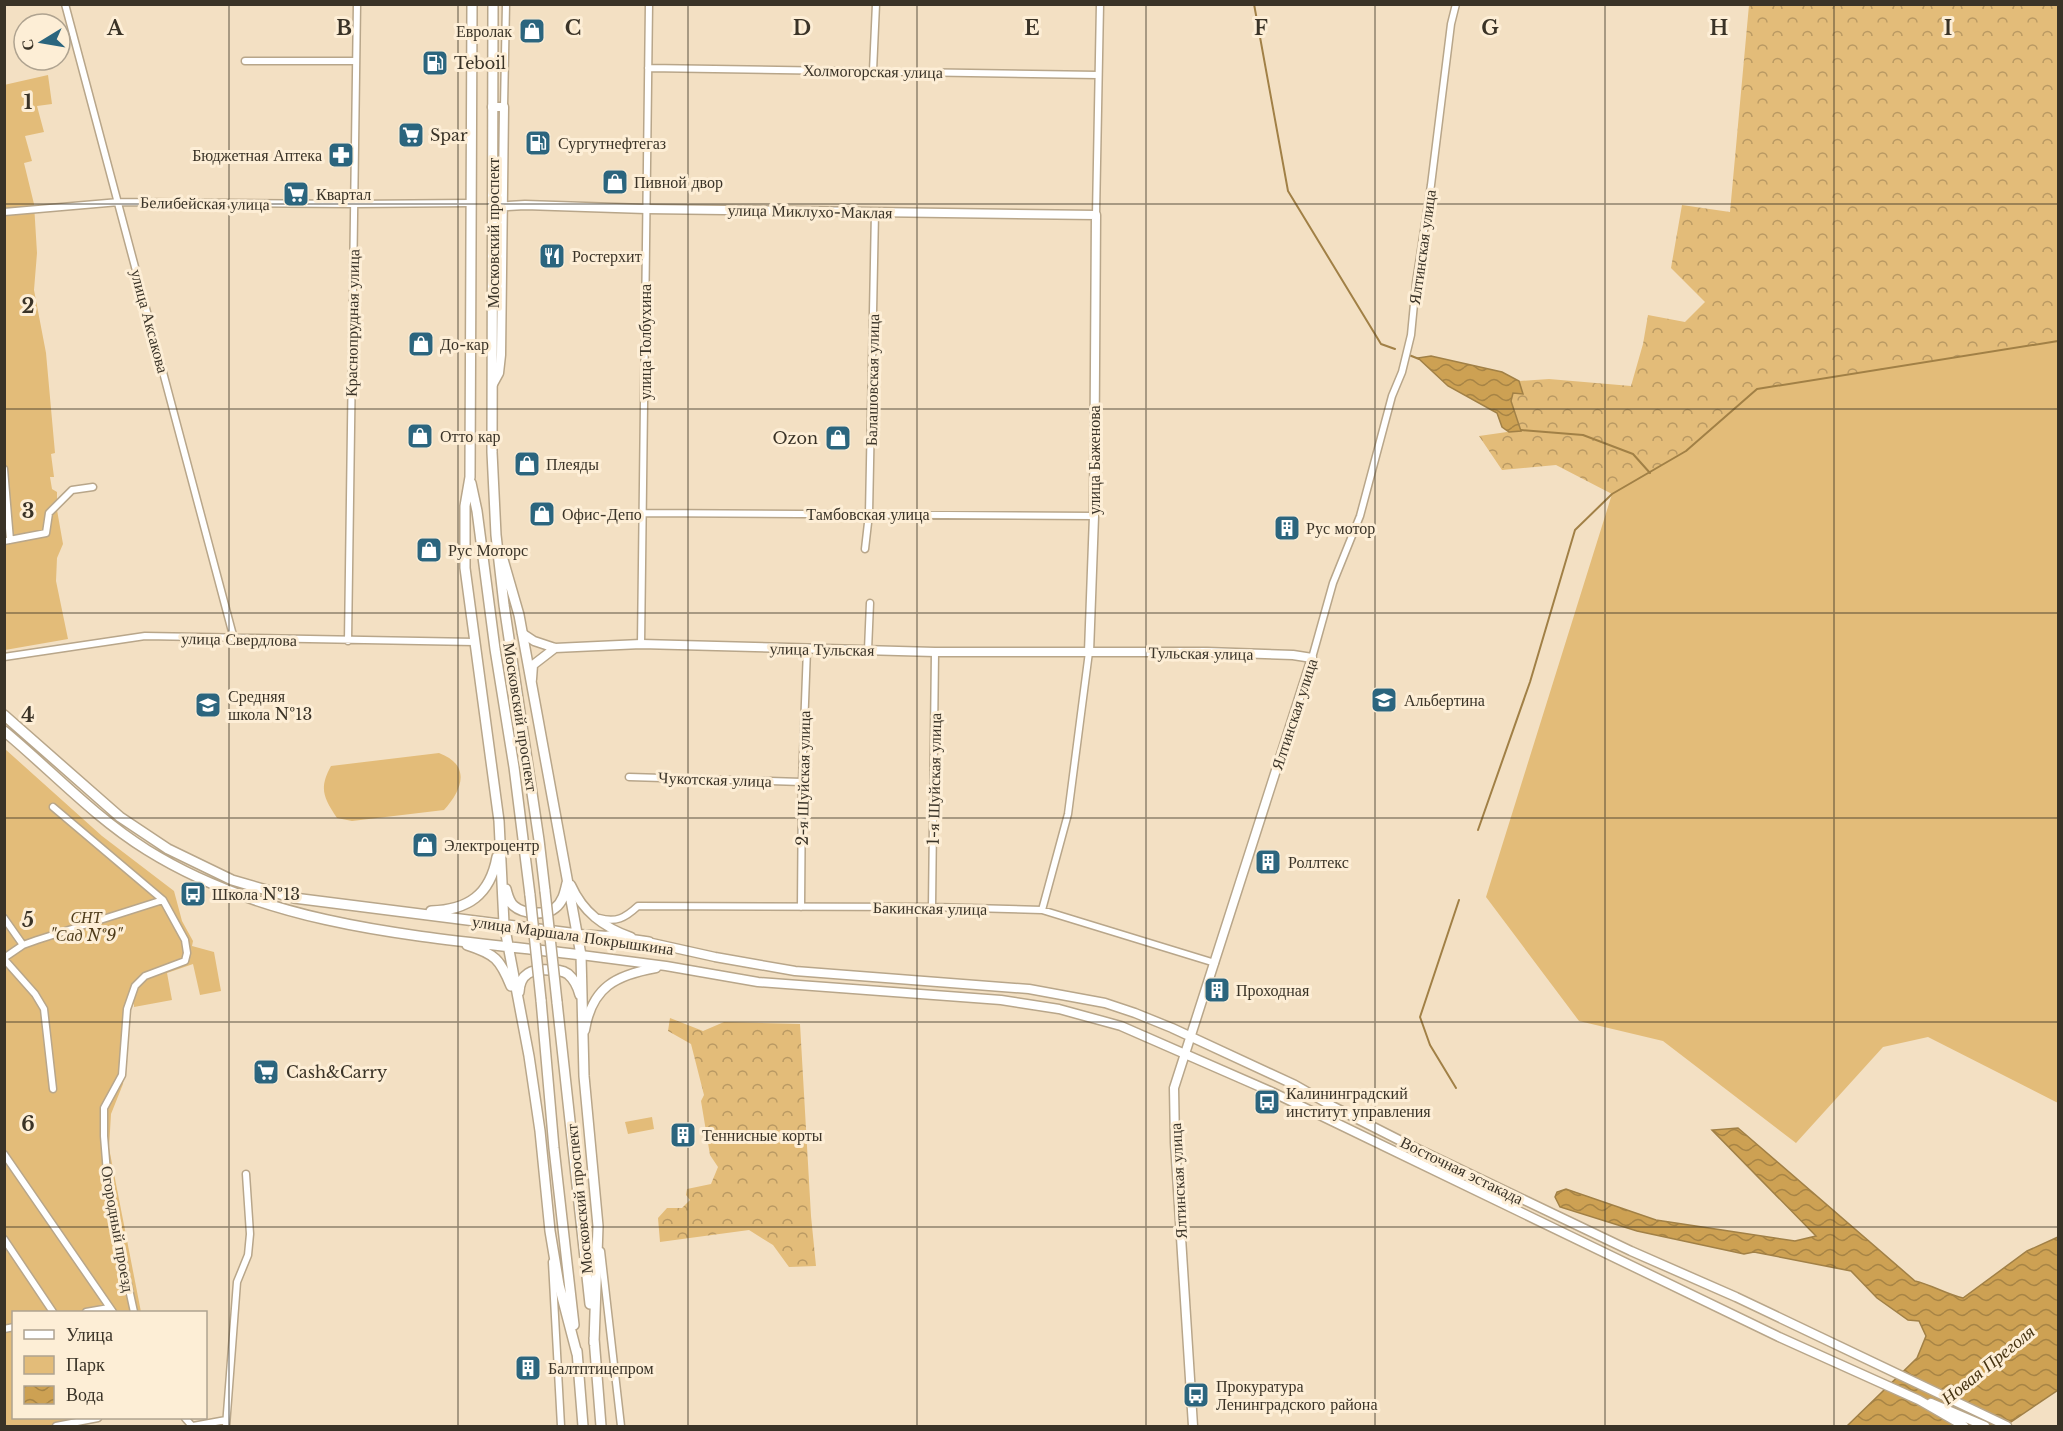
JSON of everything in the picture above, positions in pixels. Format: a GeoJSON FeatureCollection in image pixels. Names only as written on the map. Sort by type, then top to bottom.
{"type":"FeatureCollection","features":[{"type":"Feature","properties":{"kind":"main road","name":"Московский проспект"},"geometry":{"type":"LineString","coordinates":[[472,4],[470,477],[477,511],[495,649],[514,767],[530,895],[583,1426]]}},
{"type":"Feature","properties":{"kind":"main road","name":"Московский проспект"},"geometry":{"type":"LineString","coordinates":[[492,4],[492,452],[497,542],[545,891],[601,1426]]}},
{"type":"Feature","properties":{"kind":"main road"},"geometry":{"type":"LineString","coordinates":[[492,107],[504,107],[501,355],[499,373],[493,384]]}},
{"type":"Feature","properties":{"kind":"main road"},"geometry":{"type":"LineString","coordinates":[[504,187],[508,196],[525,205]]}},
{"type":"Feature","properties":{"kind":"main road","name":"улица Миклухо-Маклая"},"geometry":{"type":"LineString","coordinates":[[493,207],[525,205],[646,209],[1096,215]]}},
{"type":"Feature","properties":{"kind":"main road","name":"улица Баженова"},"geometry":{"type":"LineString","coordinates":[[1089,652],[1094,516],[1096,215]]}},
{"type":"Feature","properties":{"kind":"main road"},"geometry":{"type":"LineString","coordinates":[[470,477],[465,506],[464,543],[468,594],[500,840],[504,924],[529,1056],[540,1131],[550,1231],[560,1285],[577,1354]]}},
{"type":"Feature","properties":{"kind":"main road"},"geometry":{"type":"LineString","coordinates":[[497,542],[510,578],[522,633],[581,955],[587,1119],[598,1226],[594,1343]]}},
{"type":"Feature","properties":{"kind":"main road"},"geometry":{"type":"LineString","coordinates":[[522,633],[534,641],[555,648]]}},
{"type":"Feature","properties":{"kind":"main road","name":"улица Тульская"},"geometry":{"type":"LineString","coordinates":[[555,648],[641,644],[935,652],[1089,652]]}},
{"type":"Feature","properties":{"kind":"main road"},"geometry":{"type":"LineString","coordinates":[[531,683],[533,665],[555,648]]}},
{"type":"Feature","properties":{"kind":"main road","name":"Тульская улица"},"geometry":{"type":"LineString","coordinates":[[1089,652],[1207,652],[1293,655],[1312,658]]}},
{"type":"Feature","properties":{"kind":"main road","name":"Ялтинская улица"},"geometry":{"type":"LineString","coordinates":[[1193,1426],[1175,1143],[1174,1088],[1312,658]]}},
{"type":"Feature","properties":{"kind":"main road","name":"улица Маршала Покрышкина"},"geometry":{"type":"LineString","coordinates":[[4,715],[120,817],[168,849],[206,869],[248,886],[286,897],[608,936],[795,970],[997,985],[1065,995],[1115,1006],[1191,1036]]}},
{"type":"Feature","properties":{"kind":"main road","name":"улица Маршала Покрышкина"},"geometry":{"type":"LineString","coordinates":[[4,731],[84,804],[146,850],[187,874],[274,908],[390,932],[666,966],[778,984],[1029,1004],[1110,1022],[1148,1036],[1184,1054]]}},
{"type":"Feature","properties":{"kind":"main road"},"geometry":{"type":"LineString","coordinates":[[402,912],[452,910],[475,898],[489,882],[500,840]]}},
{"type":"Feature","properties":{"kind":"main road"},"geometry":{"type":"LineString","coordinates":[[501,873],[512,904],[518,909],[534,912],[549,912],[556,908],[568,880]]}},
{"type":"Feature","properties":{"kind":"main road"},"geometry":{"type":"LineString","coordinates":[[568,880],[589,914],[609,928],[649,942]]}},
{"type":"Feature","properties":{"kind":"main road"},"geometry":{"type":"LineString","coordinates":[[449,939],[485,951],[496,958],[502,965],[518,1002]]}},
{"type":"Feature","properties":{"kind":"main road"},"geometry":{"type":"LineString","coordinates":[[583,1043],[591,1007],[604,988],[626,975],[666,966]]}},
{"type":"Feature","properties":{"kind":"main road"},"geometry":{"type":"LineString","coordinates":[[518,1002],[522,978],[531,971],[541,969],[559,970],[568,975],[576,983],[583,1003]]}},
{"type":"Feature","properties":{"kind":"main road","name":"Восточная эстакада"},"geometry":{"type":"LineString","coordinates":[[1191,1036],[1295,1085],[1401,1141],[1630,1251],[1736,1297],[2007,1426]]}},
{"type":"Feature","properties":{"kind":"main road","name":"Восточная эстакада"},"geometry":{"type":"LineString","coordinates":[[1184,1054],[1282,1097],[1729,1312],[1919,1400]]}},
{"type":"Feature","properties":{"kind":"main road"},"geometry":{"type":"LineString","coordinates":[[1919,1400],[1964,1426]]}},
{"type":"Feature","properties":{"kind":"main road"},"geometry":{"type":"LineString","coordinates":[[1919,1400],[1943,1407],[1985,1426]]}},
{"type":"Feature","properties":{"kind":"street","name":"улица Аксакова"},"geometry":{"type":"LineString","coordinates":[[65,4],[234,639]]}},
{"type":"Feature","properties":{"kind":"street","name":"Краснопрудная улица"},"geometry":{"type":"LineString","coordinates":[[348,641],[357,4]]}},
{"type":"Feature","properties":{"kind":"street"},"geometry":{"type":"LineString","coordinates":[[504,107],[506,4]]}},
{"type":"Feature","properties":{"kind":"street","name":"улица Толбухина"},"geometry":{"type":"LineString","coordinates":[[641,644],[649,4]]}},
{"type":"Feature","properties":{"kind":"street"},"geometry":{"type":"LineString","coordinates":[[873,70],[876,4]]}},
{"type":"Feature","properties":{"kind":"street","name":"улица Баженова"},"geometry":{"type":"LineString","coordinates":[[1096,215],[1100,4]]}},
{"type":"Feature","properties":{"kind":"street","name":"Ялтинская улица"},"geometry":{"type":"LineString","coordinates":[[1312,658],[1333,583],[1360,516],[1392,396],[1402,372],[1412,335],[1416,283],[1451,24],[1456,4]]}},
{"type":"Feature","properties":{"kind":"street"},"geometry":{"type":"LineString","coordinates":[[245,62],[356,61]]}},
{"type":"Feature","properties":{"kind":"street","name":"Холмогорская улица"},"geometry":{"type":"LineString","coordinates":[[648,68],[1098,75]]}},
{"type":"Feature","properties":{"kind":"street","name":"Белибейская улица"},"geometry":{"type":"LineString","coordinates":[[4,212],[119,202],[471,203]]}},
{"type":"Feature","properties":{"kind":"street","name":"Балашовская улица"},"geometry":{"type":"LineString","coordinates":[[865,549],[869,514],[875,212]]}},
{"type":"Feature","properties":{"kind":"street"},"geometry":{"type":"LineString","coordinates":[[4,469],[7,540],[46,532],[49,513],[72,490],[93,487]]}},
{"type":"Feature","properties":{"kind":"street","name":"Тамбовская улица"},"geometry":{"type":"LineString","coordinates":[[644,513],[1094,516]]}},
{"type":"Feature","properties":{"kind":"street"},"geometry":{"type":"LineString","coordinates":[[868,650],[870,603]]}},
{"type":"Feature","properties":{"kind":"street","name":"улица Свердлова"},"geometry":{"type":"LineString","coordinates":[[4,657],[145,636],[475,642]]}},
{"type":"Feature","properties":{"kind":"street","name":"2-я Шуйская улица"},"geometry":{"type":"LineString","coordinates":[[801,907],[802,782],[807,649]]}},
{"type":"Feature","properties":{"kind":"street","name":"1-я Шуйская улица"},"geometry":{"type":"LineString","coordinates":[[932,907],[935,652]]}},
{"type":"Feature","properties":{"kind":"street","name":"улица Баженова"},"geometry":{"type":"LineString","coordinates":[[1042,910],[1068,814],[1089,652]]}},
{"type":"Feature","properties":{"kind":"street","name":"Чукотская улица"},"geometry":{"type":"LineString","coordinates":[[629,777],[802,782]]}},
{"type":"Feature","properties":{"kind":"street"},"geometry":{"type":"LineString","coordinates":[[53,807],[163,900]]}},
{"type":"Feature","properties":{"kind":"street"},"geometry":{"type":"LineString","coordinates":[[53,1089],[44,1010],[34,994],[4,958],[23,945],[163,900]]}},
{"type":"Feature","properties":{"kind":"street","name":"Огородный проезд"},"geometry":{"type":"LineString","coordinates":[[134,1311],[109,1197],[104,1108],[122,1075],[127,1009],[135,986],[145,976],[185,961],[187,953],[185,940],[163,900]]}},
{"type":"Feature","properties":{"kind":"street","name":"Бакинская улица"},"geometry":{"type":"LineString","coordinates":[[589,914],[615,921],[626,917],[638,906],[932,907],[1042,910],[1215,963]]}},
{"type":"Feature","properties":{"kind":"street"},"geometry":{"type":"LineString","coordinates":[[4,918],[23,945]]}},
{"type":"Feature","properties":{"kind":"street"},"geometry":{"type":"LineString","coordinates":[[4,1154],[111,1310]]}},
{"type":"Feature","properties":{"kind":"street"},"geometry":{"type":"LineString","coordinates":[[192,1426],[226,1423],[237,1282],[248,1255],[250,1234],[246,1174]]}},
{"type":"Feature","properties":{"kind":"street","name":"Московский проспект"},"geometry":{"type":"LineString","coordinates":[[598,1226],[621,1426]]}},
{"type":"Feature","properties":{"kind":"street"},"geometry":{"type":"LineString","coordinates":[[550,1231],[561,1426]]}},
{"type":"Feature","properties":{"kind":"street"},"geometry":{"type":"LineString","coordinates":[[4,1239],[52,1311]]}},
{"type":"Feature","properties":{"kind":"street"},"geometry":{"type":"LineString","coordinates":[[56,1426],[93,1419]]}},
{"type":"Feature","properties":{"kind":"green space"},"geometry":{"type":"Polygon","coordinates":[[[1749,5],[2058,5],[2058,341],[1757,389],[1686,451],[1612,494],[1556,465],[1502,470],[1479,436],[1521,430],[1511,401],[1513,393],[1523,394],[1519,381],[1549,379],[1631,386],[1643,344],[1648,315],[1685,322],[1705,302],[1671,268],[1682,205],[1730,212],[1749,5]]]}},
{"type":"Feature","properties":{"kind":"green space"},"geometry":{"type":"Polygon","coordinates":[[[48,75],[52,104],[37,106],[44,132],[25,136],[32,161],[24,163],[34,204],[37,253],[34,290],[46,353],[55,453],[51,454],[54,477],[50,477],[52,489],[57,492],[57,510],[63,544],[57,558],[56,581],[68,639],[5,650],[4,85],[48,75]]]}},
{"type":"Feature","properties":{"kind":"green space"},"geometry":{"type":"Polygon","coordinates":[[[2058,341],[2058,1103],[1928,1037],[1883,1047],[1796,1143],[1663,1041],[1579,1021],[1486,897],[1612,494],[1686,451],[1757,389],[2058,341]]]}},
{"type":"Feature","properties":{"kind":"green space","name":"СНТ \"Сад №9\""},"geometry":{"type":"Polygon","coordinates":[[[5,749],[102,836],[174,891],[182,921],[193,941],[192,946],[214,952],[221,991],[200,995],[193,964],[167,973],[172,1000],[134,1007],[134,1003],[131,1009],[123,1084],[111,1114],[109,1148],[141,1311],[12,1311],[12,1419],[90,1419],[54,1426],[5,1426],[5,749]]]}},
{"type":"Feature","properties":{"kind":"green space"},"geometry":{"type":"Polygon","coordinates":[[[439,753],[456,764],[461,778],[456,794],[444,810],[352,821],[337,818],[328,804],[324,787],[331,766],[439,753]]]}},
{"type":"Feature","properties":{"kind":"green space"},"geometry":{"type":"Polygon","coordinates":[[[670,1018],[703,1031],[724,1022],[800,1024],[816,1266],[789,1267],[773,1245],[749,1230],[660,1242],[658,1218],[667,1208],[682,1208],[690,1200],[686,1195],[687,1189],[711,1184],[718,1167],[710,1155],[701,1101],[704,1095],[691,1044],[668,1031],[670,1018]]]}},
{"type":"Feature","properties":{"kind":"green space"},"geometry":{"type":"Polygon","coordinates":[[[652,1117],[654,1129],[628,1134],[625,1122],[652,1117]]]}},
{"type":"Feature","properties":{"kind":"water"},"geometry":{"type":"Polygon","coordinates":[[[1431,356],[1502,372],[1519,381],[1523,394],[1513,393],[1511,401],[1521,431],[1509,432],[1502,427],[1497,413],[1448,386],[1418,358],[1431,356]]]}},
{"type":"Feature","properties":{"kind":"water","name":"Новая Преголя"},"geometry":{"type":"Polygon","coordinates":[[[1738,1128],[1915,1281],[1957,1296],[1963,1298],[2027,1251],[2058,1237],[2058,1390],[2005,1426],[1847,1426],[1917,1358],[1926,1336],[1919,1321],[1908,1320],[1877,1298],[1851,1271],[1754,1252],[1744,1254],[1637,1231],[1560,1207],[1555,1197],[1557,1192],[1566,1189],[1656,1220],[1795,1241],[1816,1236],[1712,1130],[1738,1128]]]}},
{"type":"Feature","properties":{"kind":"waterway"},"geometry":{"type":"LineString","coordinates":[[1254,4],[1288,191],[1381,344],[1395,349]]}},
{"type":"Feature","properties":{"kind":"waterway"},"geometry":{"type":"LineString","coordinates":[[1478,830],[1530,682],[1575,530],[1612,494],[1686,451],[1757,389],[2058,341]]}},
{"type":"Feature","properties":{"kind":"waterway"},"geometry":{"type":"LineString","coordinates":[[1409,355],[1419,359]]}},
{"type":"Feature","properties":{"kind":"waterway"},"geometry":{"type":"LineString","coordinates":[[1521,430],[1583,435],[1633,454],[1650,473]]}},
{"type":"Feature","properties":{"kind":"waterway"},"geometry":{"type":"LineString","coordinates":[[1456,1088],[1430,1045],[1420,1017],[1459,900]]}},
{"type":"Feature","properties":{"kind":"place","name":"Евролак"},"geometry":{"type":"Point","coordinates":[532,31]}},
{"type":"Feature","properties":{"kind":"place","name":"Teboil"},"geometry":{"type":"Point","coordinates":[435,63]}},
{"type":"Feature","properties":{"kind":"place","name":"Spar"},"geometry":{"type":"Point","coordinates":[411,135]}},
{"type":"Feature","properties":{"kind":"place","name":"Сургутнефтегаз"},"geometry":{"type":"Point","coordinates":[538,143]}},
{"type":"Feature","properties":{"kind":"place","name":"Бюджетная Аптека"},"geometry":{"type":"Point","coordinates":[341,155]}},
{"type":"Feature","properties":{"kind":"place","name":"Пивной двор"},"geometry":{"type":"Point","coordinates":[615,182]}},
{"type":"Feature","properties":{"kind":"place","name":"Квартал"},"geometry":{"type":"Point","coordinates":[296,194]}},
{"type":"Feature","properties":{"kind":"place","name":"Ростерхит"},"geometry":{"type":"Point","coordinates":[552,256]}},
{"type":"Feature","properties":{"kind":"place","name":"До-кар"},"geometry":{"type":"Point","coordinates":[421,344]}},
{"type":"Feature","properties":{"kind":"place","name":"Отто кар"},"geometry":{"type":"Point","coordinates":[420,436]}},
{"type":"Feature","properties":{"kind":"place","name":"Ozon"},"geometry":{"type":"Point","coordinates":[838,438]}},
{"type":"Feature","properties":{"kind":"place","name":"Плеяды"},"geometry":{"type":"Point","coordinates":[527,464]}},
{"type":"Feature","properties":{"kind":"place","name":"Офис-Депо"},"geometry":{"type":"Point","coordinates":[542,514]}},
{"type":"Feature","properties":{"kind":"place","name":"Рус мотор"},"geometry":{"type":"Point","coordinates":[1287,528]}},
{"type":"Feature","properties":{"kind":"place","name":"Рус Моторс"},"geometry":{"type":"Point","coordinates":[429,550]}},
{"type":"Feature","properties":{"kind":"place","name":"Альбертина"},"geometry":{"type":"Point","coordinates":[1384,700]}},
{"type":"Feature","properties":{"kind":"place","name":"Средняя школа №13"},"geometry":{"type":"Point","coordinates":[208,705]}},
{"type":"Feature","properties":{"kind":"place","name":"Электроцентр"},"geometry":{"type":"Point","coordinates":[425,845]}},
{"type":"Feature","properties":{"kind":"place","name":"Роллтекс"},"geometry":{"type":"Point","coordinates":[1268,862]}},
{"type":"Feature","properties":{"kind":"place","name":"Школа №13"},"geometry":{"type":"Point","coordinates":[193,894]}},
{"type":"Feature","properties":{"kind":"place","name":"Проходная"},"geometry":{"type":"Point","coordinates":[1217,990]}},
{"type":"Feature","properties":{"kind":"place","name":"Cash&Carry"},"geometry":{"type":"Point","coordinates":[266,1072]}},
{"type":"Feature","properties":{"kind":"place","name":"Калининградский институт управления"},"geometry":{"type":"Point","coordinates":[1267,1102]}},
{"type":"Feature","properties":{"kind":"place","name":"Теннисные корты"},"geometry":{"type":"Point","coordinates":[683,1135]}},
{"type":"Feature","properties":{"kind":"place","name":"Балтптицепром"},"geometry":{"type":"Point","coordinates":[528,1368]}},
{"type":"Feature","properties":{"kind":"place","name":"Прокуратура Ленинградского района"},"geometry":{"type":"Point","coordinates":[1196,1395]}}]}
